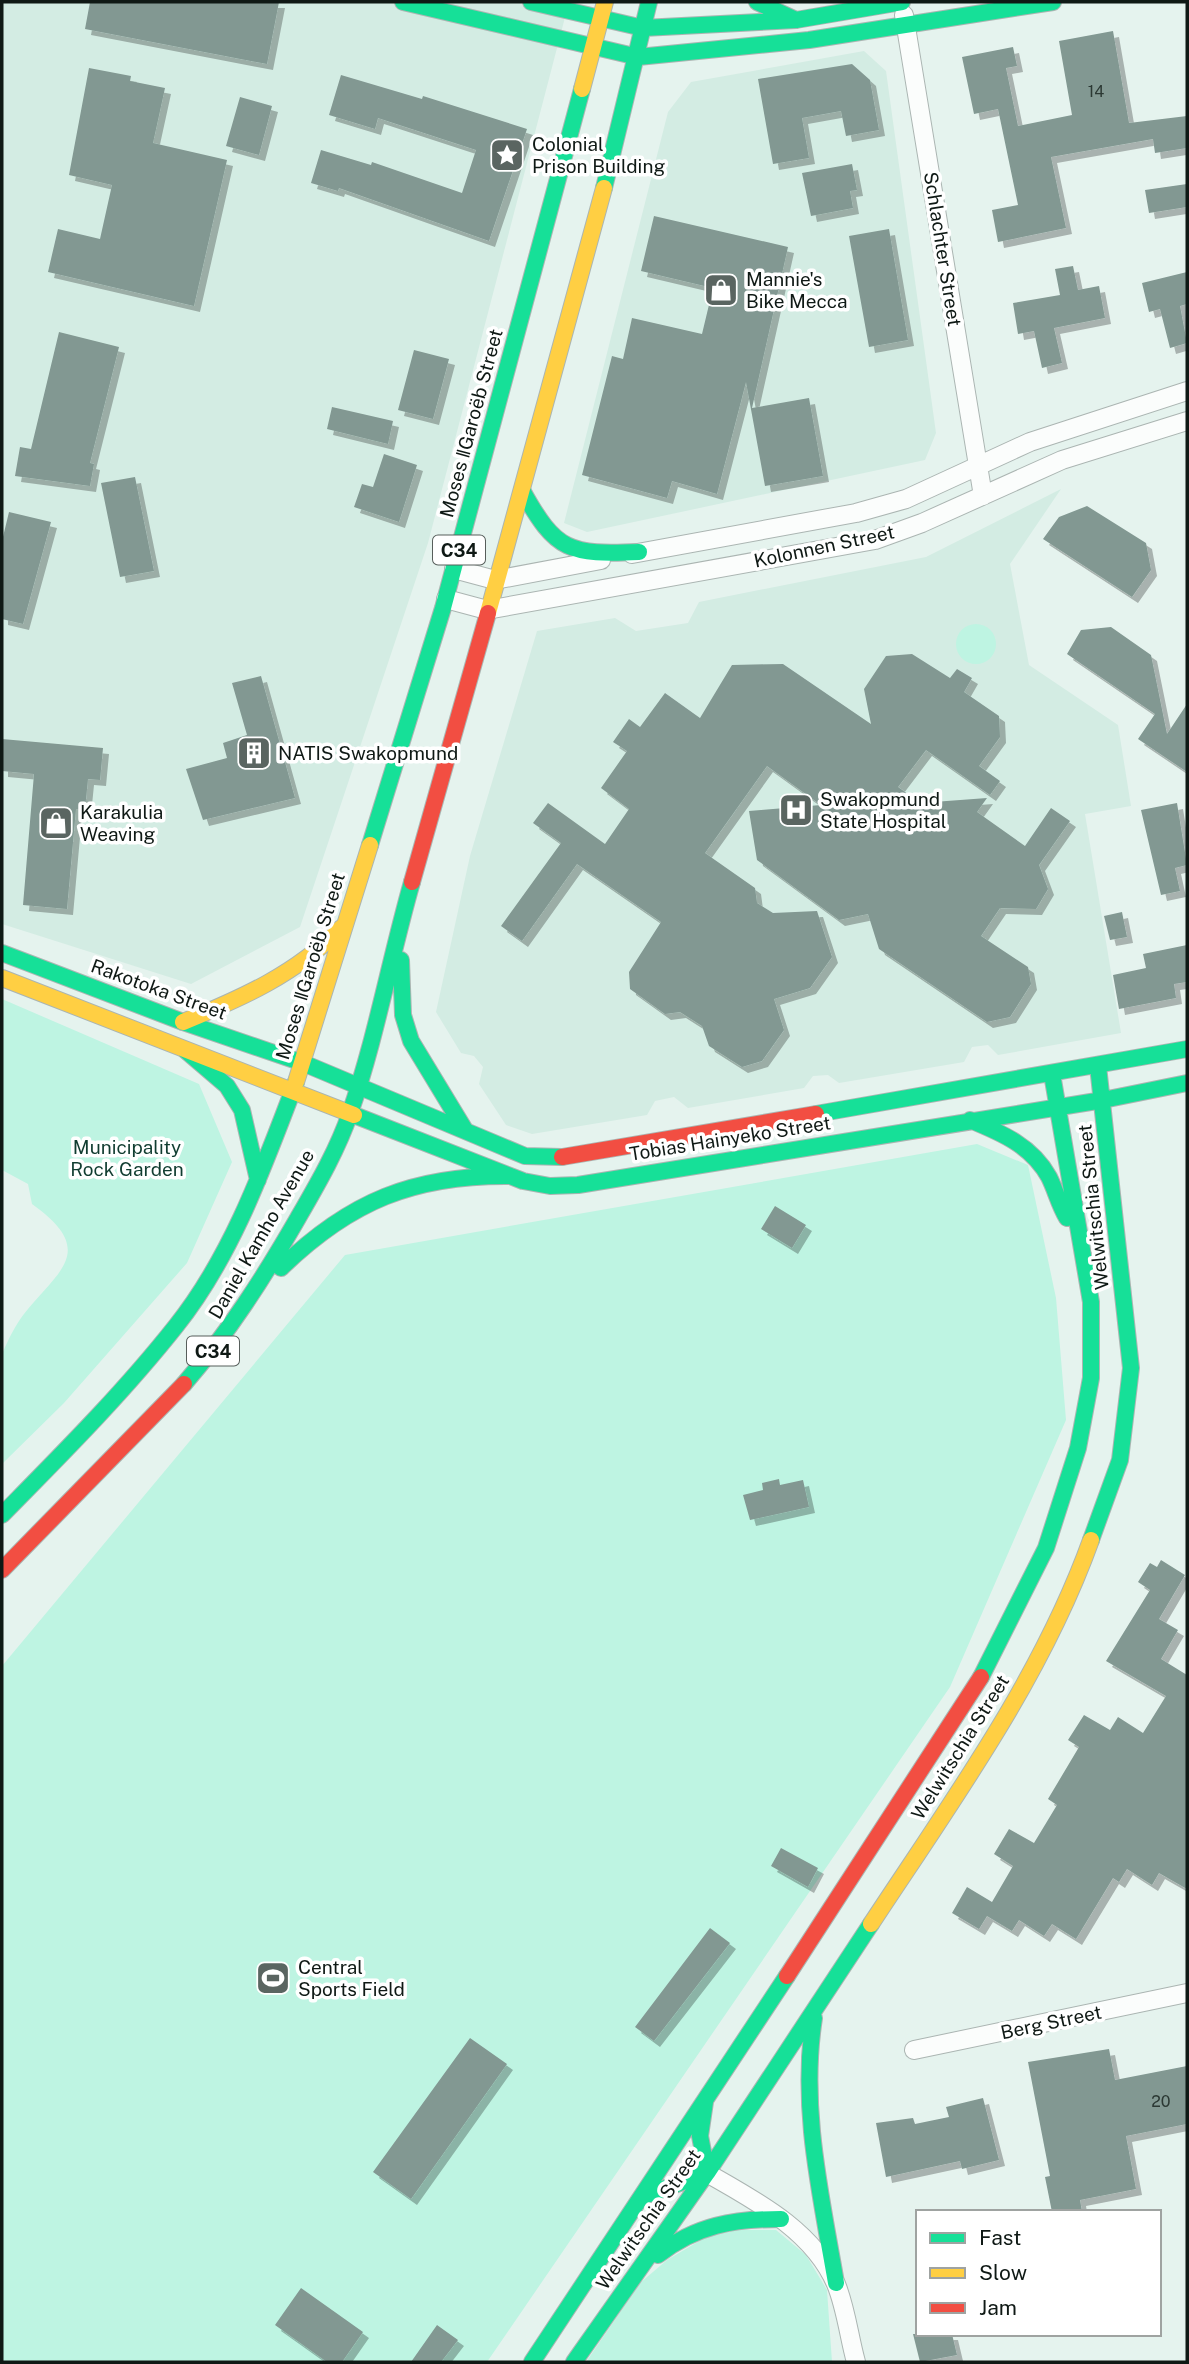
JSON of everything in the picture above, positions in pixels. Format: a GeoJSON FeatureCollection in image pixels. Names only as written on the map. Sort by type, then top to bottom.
{"type":"FeatureCollection","features":[{"type":"Feature","properties":{"kind":"street"},"geometry":{"type":"LineString","coordinates":[[403,2],[638,57],[809,40],[1053,2]]}},
{"type":"Feature","properties":{"kind":"street"},"geometry":{"type":"LineString","coordinates":[[531,2],[643,28],[796,20],[902,2]]}},
{"type":"Feature","properties":{"kind":"street","name":"Moses ǁGaroëb Street"},"geometry":{"type":"LineString","coordinates":[[293,1093],[446,599],[605,2]]}},
{"type":"Feature","properties":{"kind":"street","name":"C34"},"geometry":{"type":"LineString","coordinates":[[358,1086],[401,916],[522,490],[638,57],[649,2]]}},
{"type":"Feature","properties":{"kind":"street"},"geometry":{"type":"LineString","coordinates":[[757,2],[796,20]]}},
{"type":"Feature","properties":{"kind":"street","name":"Schlachter Street"},"geometry":{"type":"LineString","coordinates":[[902,2],[983,496]]}},
{"type":"Feature","properties":{"kind":"street","name":"Kolonnen Street"},"geometry":{"type":"LineString","coordinates":[[454,569],[495,580],[856,513],[906,499],[1043,438],[1187,391]]}},
{"type":"Feature","properties":{"kind":"street","name":"Kolonnen Street"},"geometry":{"type":"LineString","coordinates":[[446,599],[487,610],[875,540],[1062,460],[1187,421]]}},
{"type":"Feature","properties":{"kind":"street"},"geometry":{"type":"LineString","coordinates":[[522,490],[542,528],[569,548],[587,555],[639,552]]}},
{"type":"Feature","properties":{"kind":"street"},"geometry":{"type":"LineString","coordinates":[[401,916],[403,1015],[411,1041],[465,1130]]}},
{"type":"Feature","properties":{"kind":"street"},"geometry":{"type":"LineString","coordinates":[[183,1022],[253,994],[295,971],[323,948],[344,924]]}},
{"type":"Feature","properties":{"kind":"street","name":"Rakotoka Street"},"geometry":{"type":"LineString","coordinates":[[2,953],[183,1022],[303,1063]]}},
{"type":"Feature","properties":{"kind":"street"},"geometry":{"type":"LineString","coordinates":[[2,978],[293,1093]]}},
{"type":"Feature","properties":{"kind":"street","name":"Tobias Hainyeko Street"},"geometry":{"type":"LineString","coordinates":[[303,1063],[525,1156],[555,1158],[1187,1049]]}},
{"type":"Feature","properties":{"kind":"street"},"geometry":{"type":"LineString","coordinates":[[185,1050],[227,1086],[242,1110],[258,1180]]}},
{"type":"Feature","properties":{"kind":"street","name":"Welwitschia Street"},"geometry":{"type":"LineString","coordinates":[[574,2362],[707,2173],[818,2000],[1009,1714],[1082,1566],[1120,1460],[1131,1368],[1104,1100],[1097,1066]]}},
{"type":"Feature","properties":{"kind":"street","name":"Welwitschia Street"},"geometry":{"type":"LineString","coordinates":[[532,2362],[644,2196],[673,2143],[973,1694],[1046,1548],[1078,1448],[1091,1378],[1091,1302],[1060,1106],[1052,1074]]}},
{"type":"Feature","properties":{"kind":"street","name":"Tobias Hainyeko Street"},"geometry":{"type":"LineString","coordinates":[[293,1093],[509,1176],[550,1186],[578,1185],[1104,1100],[1187,1083]]}},
{"type":"Feature","properties":{"kind":"street","name":"Daniel Kamho Avenue"},"geometry":{"type":"LineString","coordinates":[[2,1570],[162,1410],[220,1343],[248,1303],[317,1184],[349,1116],[358,1086]]}},
{"type":"Feature","properties":{"kind":"street","name":"Daniel Kamho Avenue"},"geometry":{"type":"LineString","coordinates":[[2,1516],[177,1325],[220,1257],[258,1180],[293,1093]]}},
{"type":"Feature","properties":{"kind":"street"},"geometry":{"type":"LineString","coordinates":[[970,1120],[1013,1138],[1035,1154],[1050,1179],[1064,1214],[1078,1232]]}},
{"type":"Feature","properties":{"kind":"street"},"geometry":{"type":"LineString","coordinates":[[248,1303],[316,1234],[348,1212],[397,1189],[447,1177],[509,1176]]}},
{"type":"Feature","properties":{"kind":"street","name":"Berg Street"},"geometry":{"type":"LineString","coordinates":[[914,2050],[1187,1993]]}},
{"type":"Feature","properties":{"kind":"street"},"geometry":{"type":"LineString","coordinates":[[818,2000],[806,2052],[807,2096],[835,2283],[856,2362]]}},
{"type":"Feature","properties":{"kind":"street"},"geometry":{"type":"LineString","coordinates":[[705,2097],[700,2136],[707,2173],[780,2219],[811,2245],[835,2283]]}},
{"type":"Feature","properties":{"kind":"street"},"geometry":{"type":"LineString","coordinates":[[644,2196],[707,2173]]}},
{"type":"Feature","properties":{"kind":"street"},"geometry":{"type":"LineString","coordinates":[[634,2275],[674,2241],[712,2223],[780,2219]]}},
{"type":"Feature","properties":{"kind":"shaded area"},"geometry":{"type":"Polygon","coordinates":[[[2,2],[569,2],[428,543],[300,927],[191,984],[2,924],[2,2]]]}},
{"type":"Feature","properties":{"kind":"shaded area"},"geometry":{"type":"Polygon","coordinates":[[[864,51],[886,71],[936,433],[925,460],[587,532],[564,523],[668,112],[691,82],[864,51]]]}},
{"type":"Feature","properties":{"kind":"shaded area","name":"Swakopmund State Hospital"},"geometry":{"type":"Polygon","coordinates":[[[1061,489],[1010,564],[1029,665],[1118,725],[1131,806],[1085,814],[1121,1033],[998,1055],[988,1045],[972,1047],[964,1062],[839,1083],[828,1075],[813,1076],[804,1088],[688,1108],[674,1097],[655,1101],[647,1115],[532,1134],[506,1125],[479,1084],[483,1067],[474,1056],[461,1053],[436,1012],[470,856],[537,631],[615,618],[636,631],[688,623],[699,602],[926,557],[1061,489]]]}},
{"type":"Feature","properties":{"kind":"green space"},"geometry":{"type":"Polygon","coordinates":[[[976,624],[990,630],[996,644],[990,658],[976,664],[962,658],[956,644],[962,630],[976,624]]]}},
{"type":"Feature","properties":{"kind":"green space","name":"Municipality Rock Garden"},"geometry":{"type":"Polygon","coordinates":[[[2,999],[199,1084],[232,1162],[187,1263],[64,1403],[2,1464],[3,1352],[21,1318],[59,1272],[66,1260],[68,1248],[64,1235],[52,1220],[32,1204],[28,1184],[2,1170],[2,999]]]}},
{"type":"Feature","properties":{"kind":"green space"},"geometry":{"type":"Polygon","coordinates":[[[977,1144],[1028,1165],[1056,1298],[1066,1420],[950,1687],[487,2362],[2,2362],[2,1666],[345,1255],[977,1144]]]}},
{"type":"Feature","properties":{"kind":"green space"},"geometry":{"type":"Polygon","coordinates":[[[718,2230],[776,2230],[806,2255],[827,2290],[832,2362],[586,2362],[640,2283],[667,2260],[718,2230]]]}},
{"type":"Feature","properties":{"kind":"building"},"geometry":{"type":"Polygon","coordinates":[[[90,2],[279,2],[267,64],[85,29],[90,2]]]}},
{"type":"Feature","properties":{"kind":"building"},"geometry":{"type":"Polygon","coordinates":[[[1113,31],[1129,123],[1187,116],[1187,148],[1155,153],[1153,139],[1051,157],[1066,228],[998,242],[992,210],[1018,205],[998,109],[974,114],[962,57],[1013,47],[1017,66],[1006,68],[1018,126],[1072,115],[1059,41],[1113,31]]]}},
{"type":"Feature","properties":{"kind":"building"},"geometry":{"type":"Polygon","coordinates":[[[852,64],[870,80],[879,130],[846,136],[841,111],[802,118],[809,158],[773,164],[758,79],[852,64]]]}},
{"type":"Feature","properties":{"kind":"building"},"geometry":{"type":"Polygon","coordinates":[[[89,68],[131,76],[130,81],[165,88],[153,143],[227,160],[194,306],[48,272],[58,229],[100,239],[112,185],[69,175],[89,68]]]}},
{"type":"Feature","properties":{"kind":"building"},"geometry":{"type":"Polygon","coordinates":[[[341,75],[422,99],[423,96],[527,129],[489,241],[339,188],[338,191],[311,183],[321,150],[371,165],[372,162],[462,193],[476,150],[378,118],[375,129],[329,115],[341,75]]]}},
{"type":"Feature","properties":{"kind":"building"},"geometry":{"type":"Polygon","coordinates":[[[240,97],[272,106],[259,155],[226,146],[240,97]]]}},
{"type":"Feature","properties":{"kind":"building"},"geometry":{"type":"Polygon","coordinates":[[[852,164],[857,190],[850,191],[853,208],[811,216],[802,173],[852,164]]]}},
{"type":"Feature","properties":{"kind":"building"},"geometry":{"type":"Polygon","coordinates":[[[1187,184],[1187,207],[1149,213],[1145,190],[1187,184]]]}},
{"type":"Feature","properties":{"kind":"building"},"geometry":{"type":"Polygon","coordinates":[[[654,216],[788,247],[752,408],[809,398],[823,476],[765,486],[746,382],[717,494],[672,481],[667,498],[582,475],[612,356],[623,359],[632,318],[702,334],[713,288],[641,271],[654,216]]]}},
{"type":"Feature","properties":{"kind":"building"},"geometry":{"type":"Polygon","coordinates":[[[889,229],[908,340],[869,347],[849,236],[889,229]]]}},
{"type":"Feature","properties":{"kind":"building"},"geometry":{"type":"Polygon","coordinates":[[[1073,266],[1078,290],[1099,286],[1105,318],[1054,328],[1062,363],[1042,368],[1034,331],[1018,334],[1013,303],[1060,295],[1055,269],[1073,266]]]}},
{"type":"Feature","properties":{"kind":"building"},"geometry":{"type":"Polygon","coordinates":[[[1187,272],[1187,304],[1180,306],[1187,343],[1170,348],[1160,309],[1149,312],[1142,283],[1187,272]]]}},
{"type":"Feature","properties":{"kind":"building"},"geometry":{"type":"Polygon","coordinates":[[[59,332],[119,347],[90,463],[94,464],[90,486],[15,476],[20,447],[31,449],[59,332]]]}},
{"type":"Feature","properties":{"kind":"building"},"geometry":{"type":"Polygon","coordinates":[[[414,350],[449,359],[433,419],[398,410],[414,350]]]}},
{"type":"Feature","properties":{"kind":"building"},"geometry":{"type":"Polygon","coordinates":[[[332,407],[393,421],[388,444],[327,429],[332,407]]]}},
{"type":"Feature","properties":{"kind":"building"},"geometry":{"type":"Polygon","coordinates":[[[384,454],[417,465],[399,522],[354,507],[362,484],[373,487],[384,454]]]}},
{"type":"Feature","properties":{"kind":"building"},"geometry":{"type":"Polygon","coordinates":[[[135,477],[154,571],[120,577],[101,483],[135,477]]]}},
{"type":"Feature","properties":{"kind":"building"},"geometry":{"type":"Polygon","coordinates":[[[1087,506],[1146,543],[1151,570],[1132,597],[1043,539],[1059,517],[1087,506]]]}},
{"type":"Feature","properties":{"kind":"building"},"geometry":{"type":"Polygon","coordinates":[[[9,512],[51,522],[23,624],[2,619],[2,541],[9,512]]]}},
{"type":"Feature","properties":{"kind":"building"},"geometry":{"type":"Polygon","coordinates":[[[1111,627],[1151,655],[1167,734],[1187,704],[1187,772],[1138,739],[1155,714],[1067,654],[1081,630],[1111,627]]]}},
{"type":"Feature","properties":{"kind":"building"},"geometry":{"type":"Polygon","coordinates":[[[912,654],[950,678],[957,669],[972,678],[964,692],[999,716],[1000,737],[979,766],[1000,781],[990,795],[926,750],[898,787],[920,803],[987,798],[977,812],[1025,846],[1051,808],[1070,821],[1039,865],[1048,889],[1036,909],[1000,908],[981,936],[1028,967],[1031,984],[1010,1017],[987,1022],[879,949],[868,914],[839,920],[757,860],[749,811],[821,805],[767,766],[705,853],[755,888],[757,903],[773,913],[817,911],[832,957],[810,988],[774,999],[784,1030],[762,1061],[742,1067],[709,1046],[702,1026],[680,1012],[665,1014],[630,989],[629,972],[661,922],[577,864],[522,941],[501,926],[561,843],[533,823],[548,803],[605,844],[629,809],[601,788],[627,751],[613,742],[629,719],[640,727],[665,693],[700,718],[732,665],[783,664],[871,724],[864,689],[886,656],[912,654]]]}},
{"type":"Feature","properties":{"kind":"building","name":"NATIS Swakopmund"},"geometry":{"type":"Polygon","coordinates":[[[261,676],[295,798],[203,820],[186,769],[227,758],[223,743],[247,735],[232,683],[261,676]]]}},
{"type":"Feature","properties":{"kind":"building"},"geometry":{"type":"Polygon","coordinates":[[[2,739],[103,748],[100,780],[88,779],[85,809],[76,809],[67,909],[23,905],[34,774],[2,771],[2,739]]]}},
{"type":"Feature","properties":{"kind":"building"},"geometry":{"type":"Polygon","coordinates":[[[1177,803],[1187,865],[1175,868],[1180,891],[1161,895],[1141,810],[1177,803]]]}},
{"type":"Feature","properties":{"kind":"building"},"geometry":{"type":"Polygon","coordinates":[[[1122,912],[1127,937],[1110,940],[1104,916],[1122,912]]]}},
{"type":"Feature","properties":{"kind":"building"},"geometry":{"type":"Polygon","coordinates":[[[1187,945],[1187,982],[1174,984],[1176,998],[1119,1009],[1113,975],[1146,968],[1143,954],[1187,945]]]}},
{"type":"Feature","properties":{"kind":"building"},"geometry":{"type":"Polygon","coordinates":[[[775,1206],[806,1225],[792,1248],[761,1229],[775,1206]]]}},
{"type":"Feature","properties":{"kind":"building"},"geometry":{"type":"Polygon","coordinates":[[[779,1479],[780,1485],[803,1480],[809,1507],[750,1520],[743,1495],[763,1490],[762,1483],[779,1479]]]}},
{"type":"Feature","properties":{"kind":"building"},"geometry":{"type":"Polygon","coordinates":[[[1161,1560],[1185,1575],[1159,1619],[1178,1630],[1161,1659],[1187,1675],[1187,1889],[1159,1873],[1152,1885],[1127,1869],[1119,1882],[1113,1878],[1076,1939],[1052,1924],[1044,1936],[1019,1920],[1012,1931],[987,1916],[979,1929],[952,1913],[967,1887],[992,1902],[1013,1866],[994,1854],[1009,1829],[1034,1843],[1057,1805],[1048,1799],[1079,1747],[1068,1740],[1084,1715],[1110,1730],[1118,1717],[1143,1733],[1166,1696],[1106,1661],[1150,1590],[1138,1582],[1150,1563],[1157,1567],[1161,1560]]]}},
{"type":"Feature","properties":{"kind":"building"},"geometry":{"type":"Polygon","coordinates":[[[781,1848],[818,1868],[808,1887],[771,1866],[781,1848]]]}},
{"type":"Feature","properties":{"kind":"building"},"geometry":{"type":"Polygon","coordinates":[[[710,1928],[730,1943],[654,2041],[635,2027],[710,1928]]]}},
{"type":"Feature","properties":{"kind":"building"},"geometry":{"type":"Polygon","coordinates":[[[470,2038],[507,2064],[411,2199],[373,2172],[470,2038]]]}},
{"type":"Feature","properties":{"kind":"building"},"geometry":{"type":"Polygon","coordinates":[[[1109,2049],[1115,2080],[1187,2066],[1187,2124],[1126,2136],[1136,2189],[1080,2200],[1082,2210],[1052,2210],[1045,2177],[1050,2176],[1028,2062],[1109,2049]]]}},
{"type":"Feature","properties":{"kind":"building"},"geometry":{"type":"Polygon","coordinates":[[[983,2098],[999,2160],[962,2169],[960,2161],[886,2177],[876,2123],[913,2118],[915,2124],[949,2117],[946,2107],[983,2098]]]}},
{"type":"Feature","properties":{"kind":"building"},"geometry":{"type":"Polygon","coordinates":[[[301,2288],[363,2332],[342,2362],[327,2362],[275,2325],[301,2288]]]}},
{"type":"Feature","properties":{"kind":"building"},"geometry":{"type":"Polygon","coordinates":[[[437,2325],[458,2340],[441,2362],[411,2362],[437,2325]]]}},
{"type":"Feature","properties":{"kind":"building"},"geometry":{"type":"Polygon","coordinates":[[[913,2334],[952,2336],[957,2355],[920,2362],[913,2334]]]}},
{"type":"Feature","properties":{"kind":"traffic: fast"},"geometry":{"type":"LineString","coordinates":[[403,2],[638,57],[809,40],[1053,2]]}},
{"type":"Feature","properties":{"kind":"traffic: fast"},"geometry":{"type":"LineString","coordinates":[[531,2],[643,28],[796,20],[902,2]]}},
{"type":"Feature","properties":{"kind":"traffic: fast"},"geometry":{"type":"LineString","coordinates":[[604,188],[649,2]]}},
{"type":"Feature","properties":{"kind":"traffic: fast"},"geometry":{"type":"LineString","coordinates":[[757,2],[796,20]]}},
{"type":"Feature","properties":{"kind":"traffic: fast"},"geometry":{"type":"LineString","coordinates":[[370,845],[443,608],[582,89]]}},
{"type":"Feature","properties":{"kind":"traffic: fast"},"geometry":{"type":"LineString","coordinates":[[522,490],[545,526],[567,545],[596,552],[639,552]]}},
{"type":"Feature","properties":{"kind":"traffic: fast"},"geometry":{"type":"LineString","coordinates":[[184,1384],[259,1283],[327,1167],[350,1113],[368,1056],[412,882]]}},
{"type":"Feature","properties":{"kind":"traffic: fast"},"geometry":{"type":"LineString","coordinates":[[2,953],[183,1022],[303,1063],[525,1156],[562,1157]]}},
{"type":"Feature","properties":{"kind":"traffic: fast"},"geometry":{"type":"LineString","coordinates":[[401,960],[403,1015],[411,1041],[465,1130]]}},
{"type":"Feature","properties":{"kind":"traffic: fast"},"geometry":{"type":"LineString","coordinates":[[816,1114],[1187,1049]]}},
{"type":"Feature","properties":{"kind":"traffic: fast"},"geometry":{"type":"LineString","coordinates":[[185,1050],[227,1086],[242,1110],[258,1180]]}},
{"type":"Feature","properties":{"kind":"traffic: fast"},"geometry":{"type":"LineString","coordinates":[[1091,1540],[1120,1460],[1131,1368],[1098,1066]]}},
{"type":"Feature","properties":{"kind":"traffic: fast"},"geometry":{"type":"LineString","coordinates":[[981,1677],[1046,1548],[1078,1448],[1091,1378],[1091,1302],[1052,1074]]}},
{"type":"Feature","properties":{"kind":"traffic: fast"},"geometry":{"type":"LineString","coordinates":[[2,1515],[113,1399],[156,1351],[196,1299],[245,1209],[296,1082]]}},
{"type":"Feature","properties":{"kind":"traffic: fast"},"geometry":{"type":"LineString","coordinates":[[354,1115],[523,1181],[550,1186],[578,1185],[1103,1100],[1187,1083]]}},
{"type":"Feature","properties":{"kind":"traffic: fast"},"geometry":{"type":"LineString","coordinates":[[970,1120],[1005,1136],[1034,1157],[1049,1177],[1067,1218]]}},
{"type":"Feature","properties":{"kind":"traffic: fast"},"geometry":{"type":"LineString","coordinates":[[281,1268],[332,1225],[385,1196],[443,1181],[510,1176]]}},
{"type":"Feature","properties":{"kind":"traffic: fast"},"geometry":{"type":"LineString","coordinates":[[574,2362],[707,2173],[871,1924]]}},
{"type":"Feature","properties":{"kind":"traffic: fast"},"geometry":{"type":"LineString","coordinates":[[532,2362],[787,1976]]}},
{"type":"Feature","properties":{"kind":"traffic: fast"},"geometry":{"type":"LineString","coordinates":[[814,2018],[809,2085],[811,2118],[836,2283]]}},
{"type":"Feature","properties":{"kind":"traffic: fast"},"geometry":{"type":"LineString","coordinates":[[644,2196],[707,2173],[700,2136],[705,2102]]}},
{"type":"Feature","properties":{"kind":"traffic: fast"},"geometry":{"type":"LineString","coordinates":[[658,2255],[701,2230],[731,2222],[781,2219]]}},
{"type":"Feature","properties":{"kind":"traffic: slow"},"geometry":{"type":"LineString","coordinates":[[582,89],[605,2]]}},
{"type":"Feature","properties":{"kind":"traffic: slow"},"geometry":{"type":"LineString","coordinates":[[488,613],[604,188]]}},
{"type":"Feature","properties":{"kind":"traffic: slow"},"geometry":{"type":"LineString","coordinates":[[296,1082],[370,845]]}},
{"type":"Feature","properties":{"kind":"traffic: slow"},"geometry":{"type":"LineString","coordinates":[[183,1022],[247,994],[287,972],[341,928]]}},
{"type":"Feature","properties":{"kind":"traffic: slow"},"geometry":{"type":"LineString","coordinates":[[2,978],[354,1115]]}},
{"type":"Feature","properties":{"kind":"traffic: slow"},"geometry":{"type":"LineString","coordinates":[[871,1924],[963,1785],[1021,1690],[1071,1591],[1091,1540]]}},
{"type":"Feature","properties":{"kind":"traffic: jam"},"geometry":{"type":"LineString","coordinates":[[412,882],[488,613]]}},
{"type":"Feature","properties":{"kind":"traffic: jam"},"geometry":{"type":"LineString","coordinates":[[562,1157],[816,1114]]}},
{"type":"Feature","properties":{"kind":"traffic: jam"},"geometry":{"type":"LineString","coordinates":[[2,1570],[184,1384]]}},
{"type":"Feature","properties":{"kind":"traffic: jam"},"geometry":{"type":"LineString","coordinates":[[787,1976],[981,1677]]}},
{"type":"Feature","properties":{"kind":"place","name":"Colonial Prison Building"},"geometry":{"type":"Point","coordinates":[507,155]}},
{"type":"Feature","properties":{"kind":"place","name":"Mannie's Bike Mecca"},"geometry":{"type":"Point","coordinates":[721,290]}},
{"type":"Feature","properties":{"kind":"place","name":"NATIS Swakopmund"},"geometry":{"type":"Point","coordinates":[254,753]}},
{"type":"Feature","properties":{"kind":"place","name":"Swakopmund State Hospital"},"geometry":{"type":"Point","coordinates":[796,810]}},
{"type":"Feature","properties":{"kind":"place","name":"Karakulia Weaving"},"geometry":{"type":"Point","coordinates":[56,823]}},
{"type":"Feature","properties":{"kind":"place","name":"Central Sports Field"},"geometry":{"type":"Point","coordinates":[273,1978]}}]}
